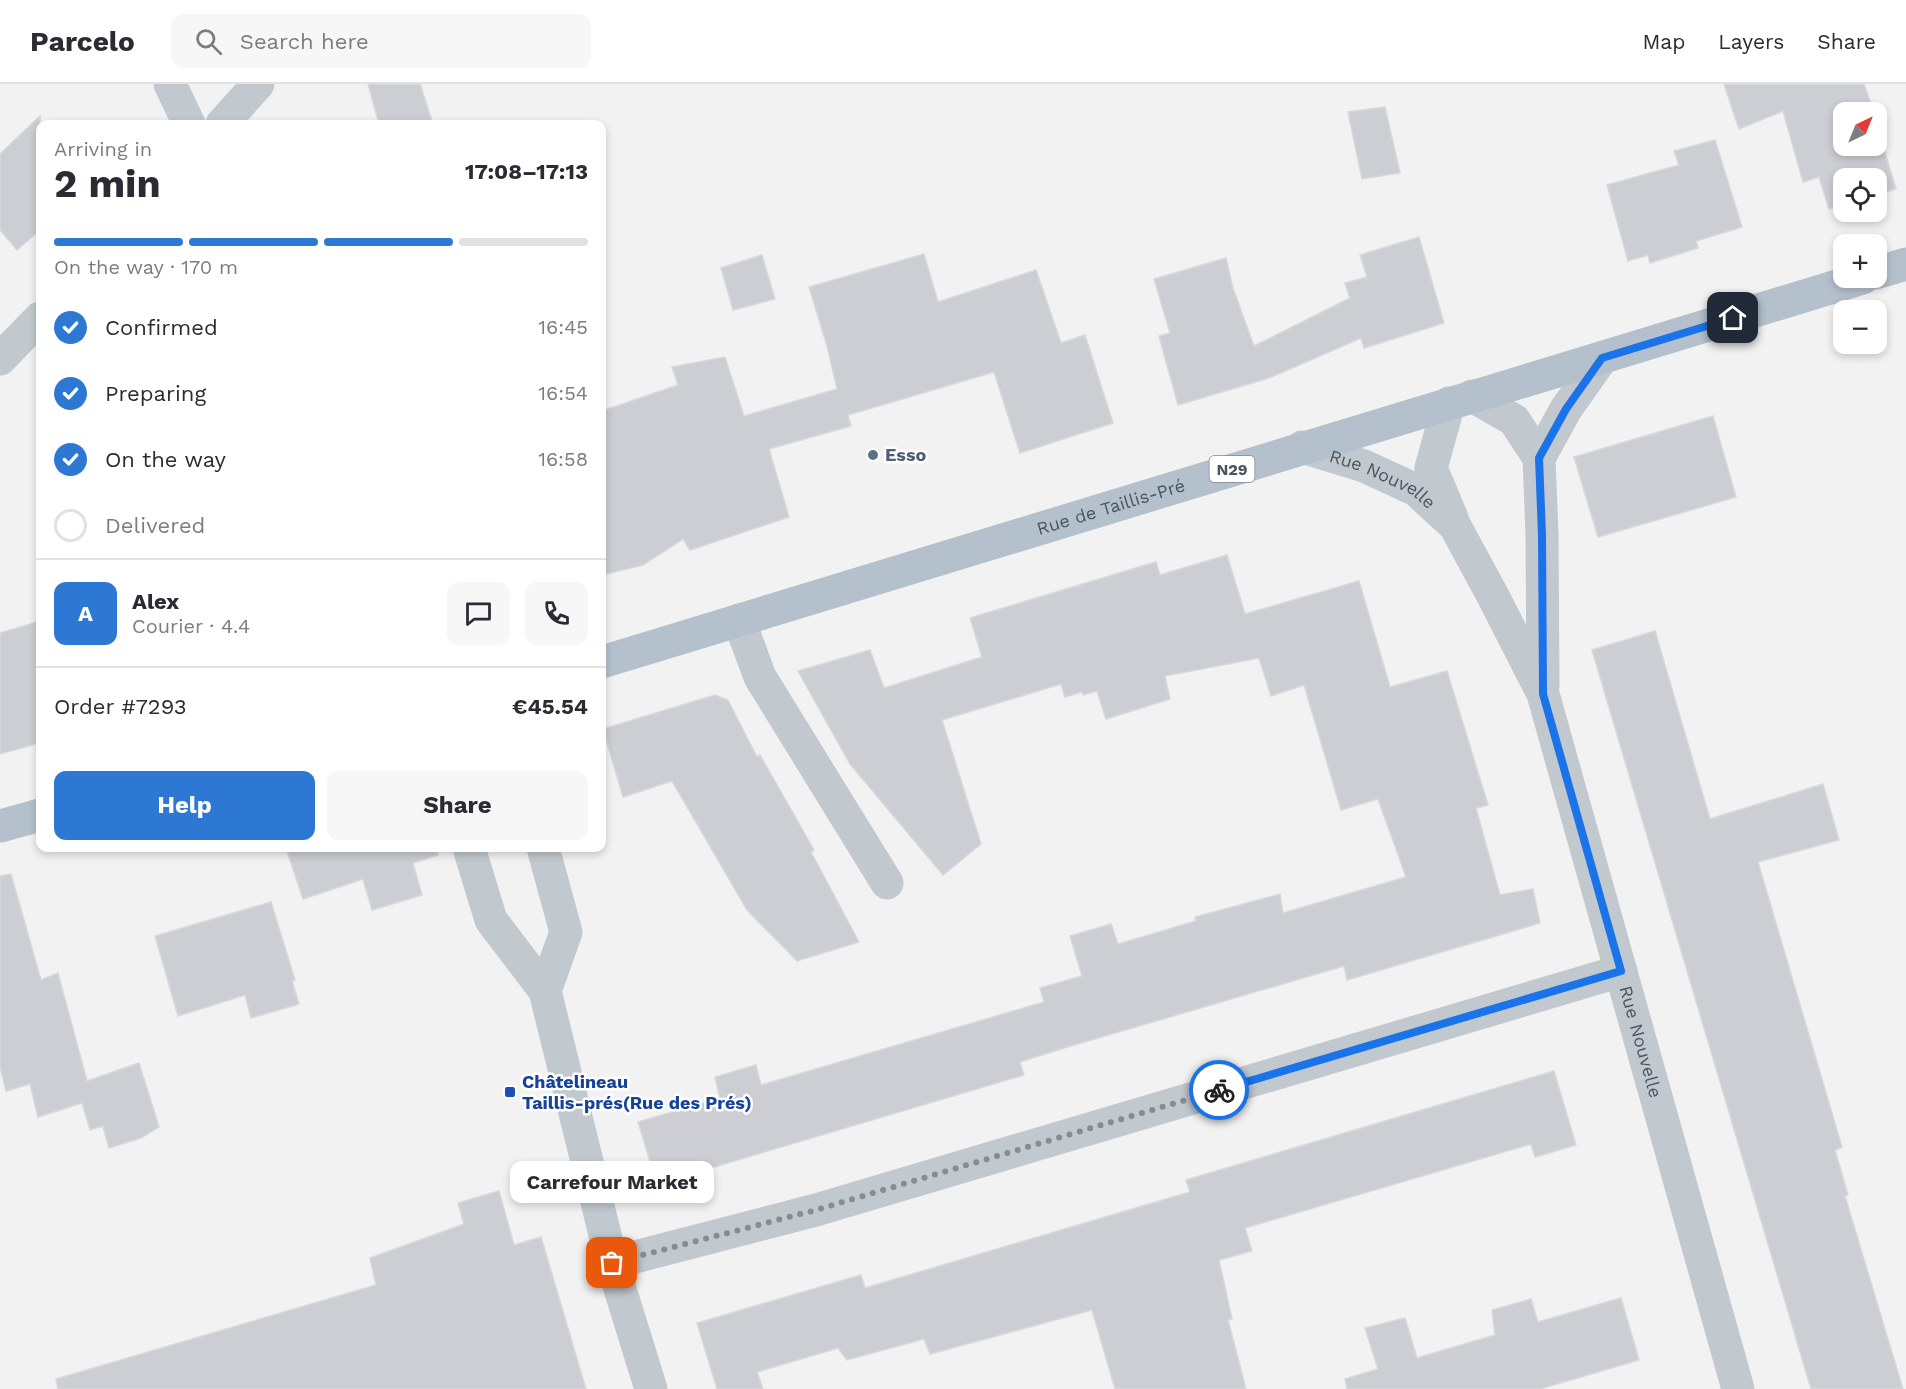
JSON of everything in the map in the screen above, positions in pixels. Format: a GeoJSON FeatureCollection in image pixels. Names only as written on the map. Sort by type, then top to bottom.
{"type":"FeatureCollection","features":[{"type":"Feature","properties":{"kind":"main road"},"geometry":{"type":"LineString","coordinates":[[1887,270],[1906,264]]}},
{"type":"Feature","properties":{"kind":"main road","name":"Rue de Taillis-Pré"},"geometry":{"type":"LineString","coordinates":[[606,661],[1833,287]]}},
{"type":"Feature","properties":{"kind":"main road"},"geometry":{"type":"LineString","coordinates":[[0,826],[36,816]]}},
{"type":"Feature","properties":{"kind":"street"},"geometry":{"type":"LineString","coordinates":[[170,84],[187,120]]}},
{"type":"Feature","properties":{"kind":"street"},"geometry":{"type":"LineString","coordinates":[[226,120],[258,84]]}},
{"type":"Feature","properties":{"kind":"street"},"geometry":{"type":"LineString","coordinates":[[0,359],[36,322]]}},
{"type":"Feature","properties":{"kind":"street"},"geometry":{"type":"LineString","coordinates":[[1461,399],[1514,420],[1539,458],[1566,409],[1602,358]]}},
{"type":"Feature","properties":{"kind":"street","name":"Rue Nouvelle"},"geometry":{"type":"LineString","coordinates":[[1461,399],[1431,468],[1455,526],[1543,694],[1738,1389]]}},
{"type":"Feature","properties":{"kind":"street","name":"Rue Nouvelle"},"geometry":{"type":"LineString","coordinates":[[1302,447],[1364,466],[1416,490],[1455,526]]}},
{"type":"Feature","properties":{"kind":"street","name":"Rue Nouvelle"},"geometry":{"type":"LineString","coordinates":[[1539,458],[1543,694]]}},
{"type":"Feature","properties":{"kind":"street"},"geometry":{"type":"LineString","coordinates":[[739,620],[760,677],[887,884]]}},
{"type":"Feature","properties":{"kind":"street"},"geometry":{"type":"LineString","coordinates":[[470,852],[491,920],[545,991],[612,1263],[651,1389]]}},
{"type":"Feature","properties":{"kind":"street"},"geometry":{"type":"LineString","coordinates":[[544,852],[566,932],[545,991]]}},
{"type":"Feature","properties":{"kind":"street"},"geometry":{"type":"LineString","coordinates":[[612,1263],[816,1210],[1621,971]]}},
{"type":"Feature","properties":{"kind":"building"},"geometry":{"type":"Polygon","coordinates":[[[368,84],[420,84],[432,120],[378,120],[368,84]]]}},
{"type":"Feature","properties":{"kind":"building"},"geometry":{"type":"Polygon","coordinates":[[[1724,84],[1864,84],[1870,102],[1833,102],[1833,156],[1886,156],[1896,189],[1887,192],[1887,168],[1833,168],[1833,208],[1829,209],[1819,177],[1803,182],[1783,111],[1739,129],[1724,84]]]}},
{"type":"Feature","properties":{"kind":"building"},"geometry":{"type":"Polygon","coordinates":[[[1385,107],[1400,173],[1362,179],[1348,112],[1385,107]]]}},
{"type":"Feature","properties":{"kind":"building"},"geometry":{"type":"Polygon","coordinates":[[[40,116],[40,120],[36,120],[36,233],[17,250],[0,230],[0,154],[40,116]]]}},
{"type":"Feature","properties":{"kind":"building"},"geometry":{"type":"Polygon","coordinates":[[[1715,140],[1742,227],[1696,241],[1698,248],[1650,263],[1648,255],[1628,261],[1607,185],[1679,165],[1674,151],[1715,140]]]}},
{"type":"Feature","properties":{"kind":"building"},"geometry":{"type":"Polygon","coordinates":[[[1419,237],[1444,323],[1364,348],[1361,338],[1269,378],[1178,405],[1159,336],[1170,333],[1154,279],[1226,258],[1233,288],[1254,346],[1350,298],[1345,283],[1367,277],[1360,255],[1419,237]]]}},
{"type":"Feature","properties":{"kind":"building"},"geometry":{"type":"Polygon","coordinates":[[[924,254],[938,302],[1036,270],[1061,343],[1085,335],[1113,423],[1020,453],[994,372],[848,415],[851,426],[769,449],[789,517],[690,550],[683,539],[643,565],[606,574],[606,410],[678,385],[672,367],[725,357],[744,416],[837,389],[809,287],[924,254]]]}},
{"type":"Feature","properties":{"kind":"building"},"geometry":{"type":"Polygon","coordinates":[[[762,255],[775,299],[733,310],[721,268],[762,255]]]}},
{"type":"Feature","properties":{"kind":"building"},"geometry":{"type":"Polygon","coordinates":[[[1713,416],[1736,497],[1598,537],[1574,457],[1713,416]]]}},
{"type":"Feature","properties":{"kind":"building"},"geometry":{"type":"Polygon","coordinates":[[[1227,555],[1245,614],[1359,581],[1390,687],[1447,671],[1488,805],[1476,808],[1500,895],[1533,889],[1540,923],[1347,980],[1344,966],[1064,1048],[1020,1062],[1024,1075],[657,1184],[638,1122],[720,1098],[715,1077],[756,1065],[761,1085],[1044,1002],[1040,988],[1082,976],[1070,936],[1111,924],[1118,944],[1196,921],[1195,917],[1280,894],[1283,913],[1406,877],[1378,799],[1341,810],[1304,685],[1271,696],[1259,658],[1165,676],[1170,699],[1106,719],[1097,691],[1065,697],[1061,684],[942,720],[981,844],[943,875],[850,764],[798,671],[870,650],[884,688],[982,657],[970,618],[1156,562],[1160,575],[1227,555]]]}},
{"type":"Feature","properties":{"kind":"building"},"geometry":{"type":"Polygon","coordinates":[[[36,622],[36,744],[0,754],[0,633],[36,622]]]}},
{"type":"Feature","properties":{"kind":"building"},"geometry":{"type":"Polygon","coordinates":[[[1655,631],[1710,819],[1823,784],[1839,840],[1758,862],[1842,1147],[1835,1150],[1848,1195],[1845,1196],[1903,1389],[1811,1389],[1592,650],[1655,631]]]}},
{"type":"Feature","properties":{"kind":"building"},"geometry":{"type":"Polygon","coordinates":[[[715,695],[728,700],[757,757],[760,755],[814,850],[811,852],[859,942],[797,961],[747,910],[672,781],[623,797],[606,739],[606,728],[715,695]]]}},
{"type":"Feature","properties":{"kind":"building"},"geometry":{"type":"Polygon","coordinates":[[[287,852],[437,852],[438,855],[413,863],[422,895],[372,910],[363,879],[303,899],[287,852]]]}},
{"type":"Feature","properties":{"kind":"building"},"geometry":{"type":"Polygon","coordinates":[[[11,874],[41,980],[58,973],[87,1081],[139,1063],[159,1127],[141,1138],[109,1148],[103,1126],[90,1130],[82,1103],[38,1117],[30,1084],[6,1091],[0,1067],[0,876],[11,874]]]}},
{"type":"Feature","properties":{"kind":"building"},"geometry":{"type":"Polygon","coordinates":[[[271,902],[295,980],[292,981],[299,1004],[251,1018],[245,995],[178,1016],[155,936],[271,902]]]}},
{"type":"Feature","properties":{"kind":"building"},"geometry":{"type":"Polygon","coordinates":[[[1554,1071],[1576,1145],[1535,1157],[1531,1144],[1245,1228],[1252,1251],[1219,1260],[1232,1319],[1228,1320],[1246,1389],[1115,1389],[1092,1310],[930,1354],[924,1339],[847,1360],[838,1348],[757,1372],[763,1389],[717,1389],[697,1323],[861,1275],[865,1288],[1190,1192],[1186,1180],[1554,1071]]]}},
{"type":"Feature","properties":{"kind":"building"},"geometry":{"type":"Polygon","coordinates":[[[499,1191],[514,1245],[541,1237],[586,1389],[58,1389],[56,1379],[376,1285],[370,1258],[464,1224],[458,1203],[499,1191]]]}},
{"type":"Feature","properties":{"kind":"building"},"geometry":{"type":"Polygon","coordinates":[[[1621,1298],[1639,1360],[1540,1389],[1347,1389],[1345,1379],[1378,1369],[1365,1328],[1405,1318],[1417,1358],[1495,1335],[1492,1310],[1531,1299],[1538,1322],[1621,1298]]]}},
{"type":"Feature","properties":{"kind":"way so far"},"geometry":{"type":"LineString","coordinates":[[612,1263],[816,1210],[1219,1090]]}},
{"type":"Feature","properties":{"kind":"place","name":"Esso"},"geometry":{"type":"Point","coordinates":[873,455]}},
{"type":"Feature","properties":{"kind":"place","name":"Châtelineau Taillis-prés(Rue des Prés)"},"geometry":{"type":"Point","coordinates":[510,1092]}},
{"type":"Feature","properties":{"kind":"place","name":"Carrefour Market"},"geometry":{"type":"Point","coordinates":[612,1263]}},
{"type":"Feature","properties":{"kind":"route"},"geometry":{"type":"LineString","coordinates":[[1219,1090],[1621,971],[1543,694],[1539,458],[1566,409],[1602,358],[1733,318]]}}]}
